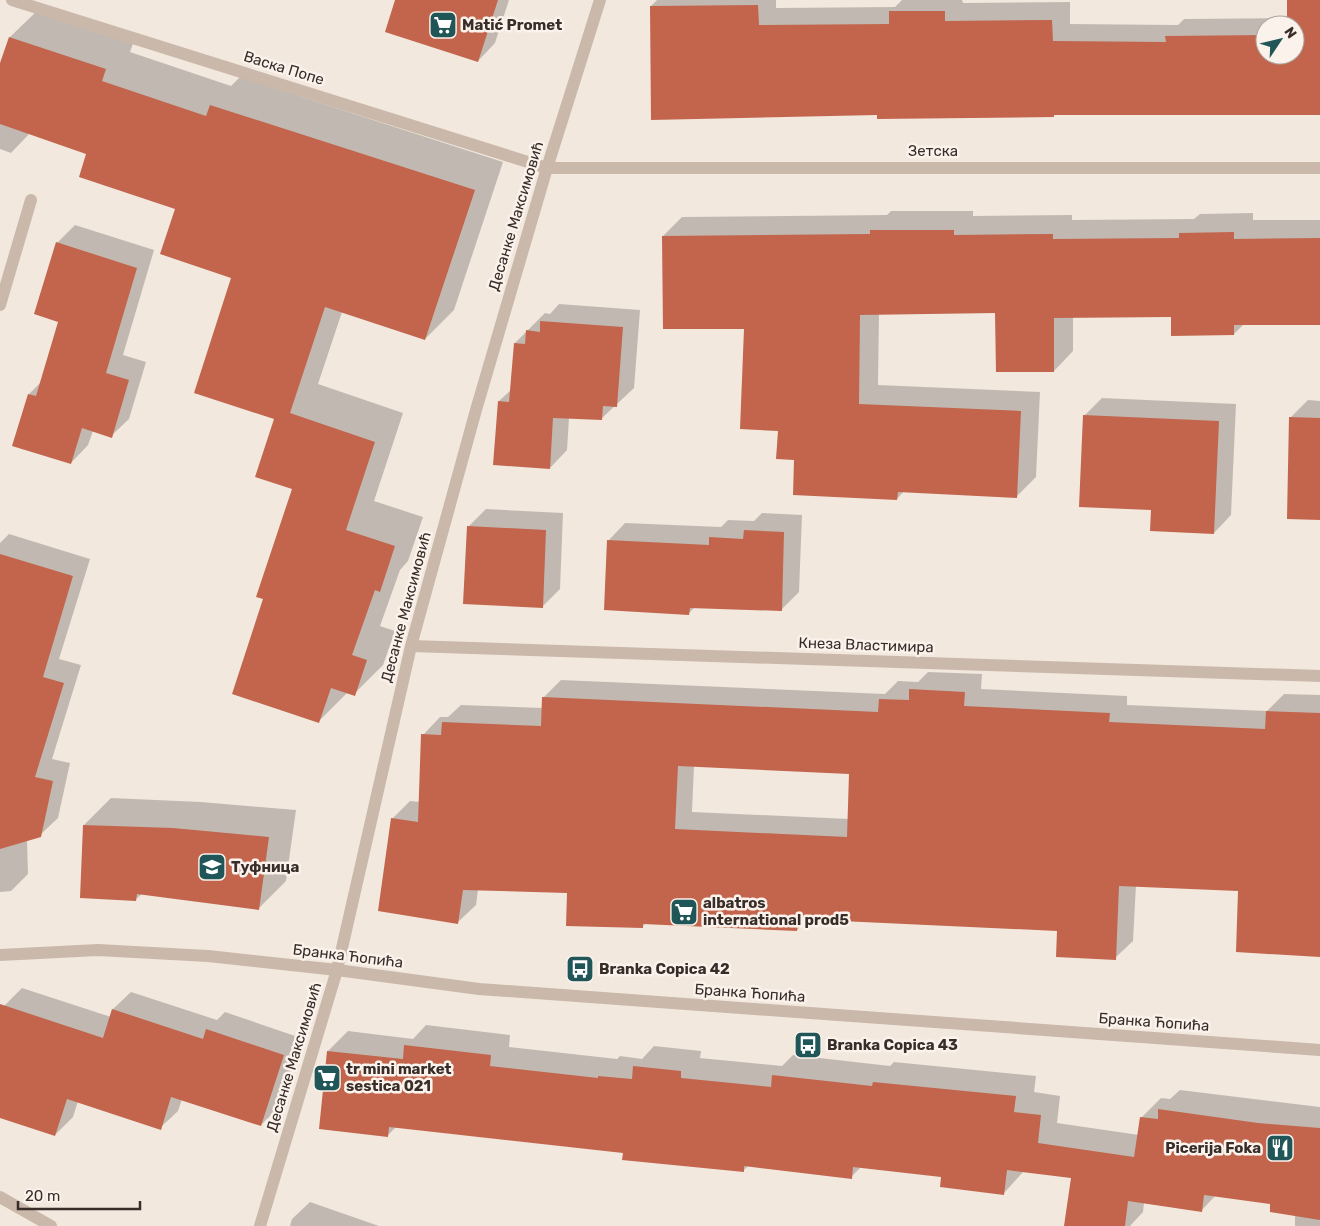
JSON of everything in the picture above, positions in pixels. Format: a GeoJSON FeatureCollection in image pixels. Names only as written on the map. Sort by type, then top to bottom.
{"type":"FeatureCollection","features":[{"type":"Feature","properties":{"kind":"street","name":"Васка Попе"},"geometry":{"type":"LineString","coordinates":[[12,0],[547,168]]}},
{"type":"Feature","properties":{"kind":"street","name":"Десанке Максимовић"},"geometry":{"type":"LineString","coordinates":[[260,1226],[337,970],[411,646],[476,410],[547,168],[600,0]]}},
{"type":"Feature","properties":{"kind":"street","name":"Зетска"},"geometry":{"type":"LineString","coordinates":[[547,168],[1320,168]]}},
{"type":"Feature","properties":{"kind":"street"},"geometry":{"type":"LineString","coordinates":[[0,305],[31,200]]}},
{"type":"Feature","properties":{"kind":"street","name":"Кнеза Властимира"},"geometry":{"type":"LineString","coordinates":[[411,646],[1320,676]]}},
{"type":"Feature","properties":{"kind":"street","name":"Бранка Ћопића"},"geometry":{"type":"LineString","coordinates":[[0,955],[98,950],[208,956],[337,970],[479,989],[1320,1050]]}},
{"type":"Feature","properties":{"kind":"street"},"geometry":{"type":"LineString","coordinates":[[0,1197],[51,1226]]}},
{"type":"Feature","properties":{"kind":"building"},"geometry":{"type":"Polygon","coordinates":[[[395,0],[498,0],[478,62],[385,32],[395,0]]]}},
{"type":"Feature","properties":{"kind":"building"},"geometry":{"type":"Polygon","coordinates":[[[1287,0],[1320,0],[1320,115],[1054,115],[1054,117],[877,119],[877,115],[651,120],[650,6],[758,5],[759,25],[889,24],[889,11],[945,11],[945,21],[1052,20],[1053,41],[1166,42],[1165,36],[1255,35],[1255,65],[1305,65],[1305,15],[1287,15],[1287,0]]]}},
{"type":"Feature","properties":{"kind":"building"},"geometry":{"type":"Polygon","coordinates":[[[9,37],[106,69],[102,81],[206,116],[210,105],[475,190],[425,340],[325,307],[290,413],[375,442],[346,530],[395,546],[380,592],[375,590],[352,655],[367,660],[355,696],[331,688],[319,723],[232,694],[263,599],[256,597],[292,489],[255,477],[274,419],[194,393],[231,278],[160,254],[175,209],[79,177],[86,154],[0,124],[0,63],[9,37]]]}},
{"type":"Feature","properties":{"kind":"building"},"geometry":{"type":"Polygon","coordinates":[[[870,230],[954,230],[954,235],[1053,234],[1053,239],[1179,238],[1179,233],[1234,232],[1234,239],[1320,238],[1320,325],[1234,325],[1234,335],[1171,336],[1171,317],[1054,318],[1054,372],[996,372],[995,313],[860,315],[859,404],[1021,411],[1017,498],[898,492],[897,500],[793,495],[794,460],[776,459],[778,431],[740,429],[744,329],[663,329],[662,236],[870,234],[870,230]]]}},
{"type":"Feature","properties":{"kind":"building"},"geometry":{"type":"Polygon","coordinates":[[[56,242],[137,268],[106,373],[129,380],[112,438],[82,428],[71,464],[12,446],[28,394],[36,396],[58,322],[34,314],[56,242]]]}},
{"type":"Feature","properties":{"kind":"building"},"geometry":{"type":"Polygon","coordinates":[[[540,321],[623,327],[617,407],[603,406],[602,420],[553,418],[550,469],[493,465],[498,401],[509,402],[514,343],[525,344],[526,330],[540,332],[540,321]]]}},
{"type":"Feature","properties":{"kind":"building"},"geometry":{"type":"Polygon","coordinates":[[[1083,415],[1219,421],[1214,534],[1150,531],[1151,510],[1079,507],[1083,415]]]}},
{"type":"Feature","properties":{"kind":"building"},"geometry":{"type":"Polygon","coordinates":[[[1289,417],[1320,418],[1320,520],[1287,519],[1289,417]]]}},
{"type":"Feature","properties":{"kind":"building"},"geometry":{"type":"Polygon","coordinates":[[[467,526],[546,530],[543,608],[463,604],[467,526]]]}},
{"type":"Feature","properties":{"kind":"building"},"geometry":{"type":"Polygon","coordinates":[[[744,530],[784,532],[782,611],[690,608],[689,615],[604,610],[607,540],[709,545],[709,537],[743,539],[744,530]]]}},
{"type":"Feature","properties":{"kind":"building"},"geometry":{"type":"Polygon","coordinates":[[[0,554],[73,576],[43,677],[64,683],[35,777],[53,781],[41,837],[0,849],[0,554]]]}},
{"type":"Feature","properties":{"kind":"building"},"geometry":{"type":"Polygon","coordinates":[[[909,689],[965,692],[964,706],[1110,713],[1109,722],[1265,729],[1266,711],[1320,713],[1320,957],[1236,952],[1238,891],[1119,886],[1116,960],[1056,957],[1057,931],[798,919],[797,931],[643,924],[643,928],[566,926],[567,893],[463,890],[458,924],[378,911],[391,818],[418,822],[421,734],[441,735],[442,722],[541,726],[542,697],[878,712],[879,699],[909,700],[909,689]],[[678,766],[675,829],[847,837],[849,774],[678,766]]]}},
{"type":"Feature","properties":{"kind":"building"},"geometry":{"type":"Polygon","coordinates":[[[83,825],[173,828],[269,837],[259,910],[137,894],[136,901],[80,898],[83,825]]]}},
{"type":"Feature","properties":{"kind":"building"},"geometry":{"type":"Polygon","coordinates":[[[0,1004],[103,1038],[112,1009],[203,1039],[206,1029],[284,1055],[261,1126],[171,1097],[161,1130],[67,1099],[55,1136],[0,1118],[0,1004]]]}},
{"type":"Feature","properties":{"kind":"building"},"geometry":{"type":"Polygon","coordinates":[[[404,1045],[491,1055],[490,1066],[598,1078],[598,1076],[632,1079],[633,1066],[681,1071],[681,1078],[771,1087],[772,1075],[872,1086],[873,1082],[1016,1096],[1014,1112],[1041,1115],[1038,1143],[1134,1157],[1140,1117],[1158,1119],[1158,1109],[1258,1123],[1320,1128],[1320,1220],[1270,1212],[1270,1204],[1204,1195],[1202,1212],[1128,1201],[1125,1226],[1064,1226],[1071,1178],[1007,1170],[1004,1195],[940,1187],[941,1177],[853,1167],[852,1179],[744,1166],[744,1172],[622,1160],[623,1153],[389,1127],[388,1137],[319,1129],[327,1051],[403,1059],[404,1045]]]}},
{"type":"Feature","properties":{"kind":"place","name":"Matić Promet"},"geometry":{"type":"Point","coordinates":[443,25]}},
{"type":"Feature","properties":{"kind":"place","name":"Туфница"},"geometry":{"type":"Point","coordinates":[212,867]}},
{"type":"Feature","properties":{"kind":"place","name":"albatros international prod5"},"geometry":{"type":"Point","coordinates":[684,912]}},
{"type":"Feature","properties":{"kind":"place","name":"Branka Copica 42"},"geometry":{"type":"Point","coordinates":[580,969]}},
{"type":"Feature","properties":{"kind":"place","name":"Branka Copica 43"},"geometry":{"type":"Point","coordinates":[808,1045]}},
{"type":"Feature","properties":{"kind":"place","name":"tr mini market sestica 021"},"geometry":{"type":"Point","coordinates":[327,1078]}},
{"type":"Feature","properties":{"kind":"place","name":"Picerija Foka"},"geometry":{"type":"Point","coordinates":[1280,1148]}}]}
